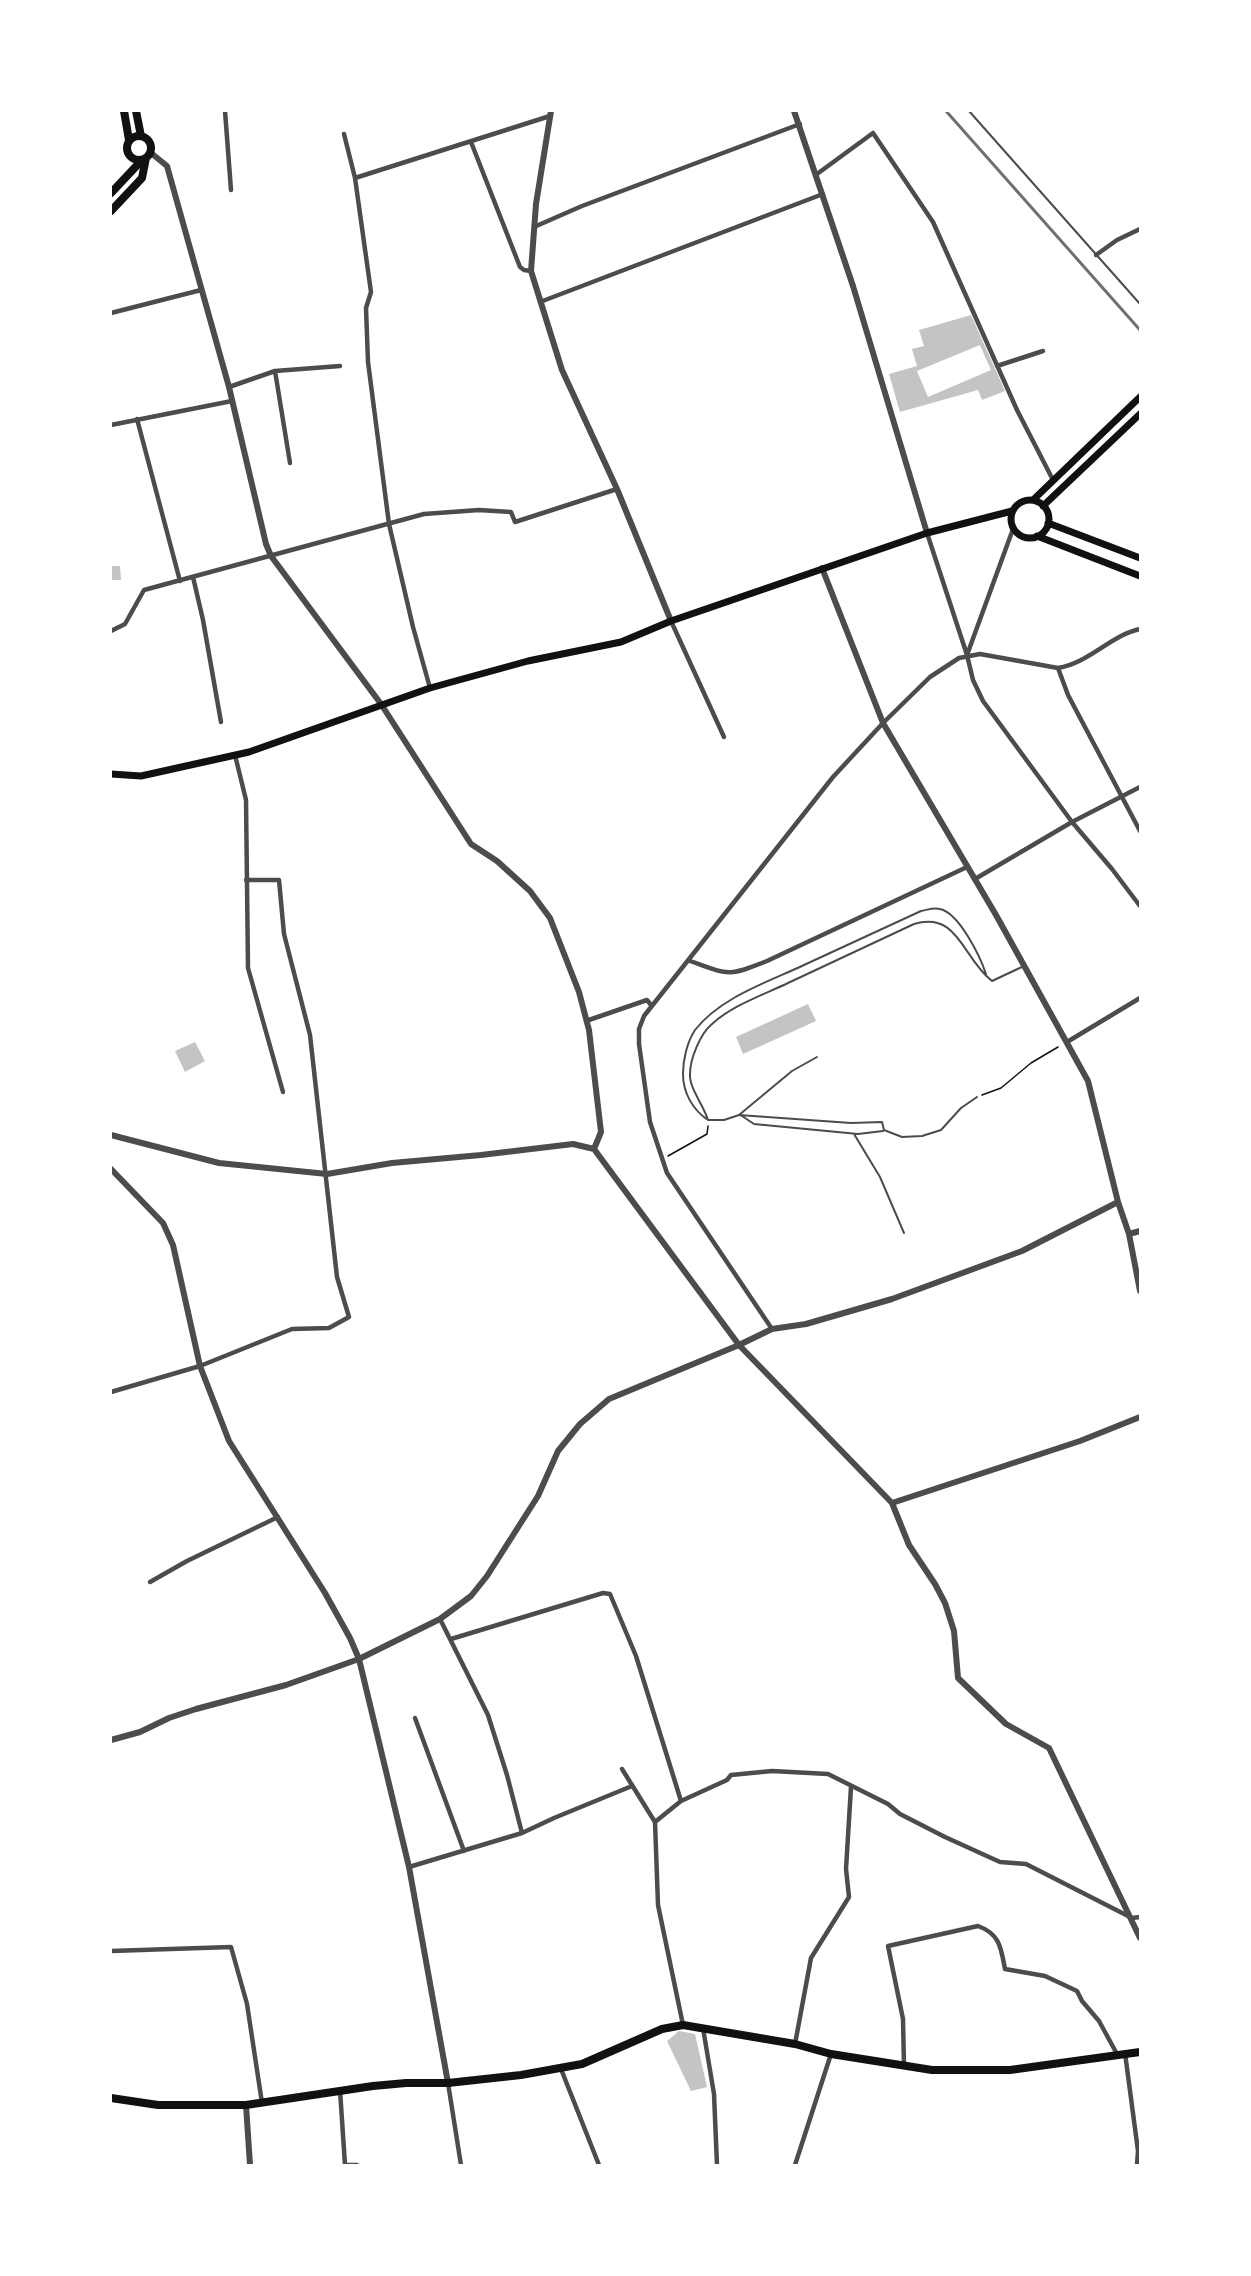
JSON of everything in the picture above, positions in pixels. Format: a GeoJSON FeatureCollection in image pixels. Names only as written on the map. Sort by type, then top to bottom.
{"type":"FeatureCollection","features":[{"type":"Feature","properties":{"kind":"main road"},"geometry":{"type":"LineString","coordinates":[[124,111],[129,140],[128,155],[134,160],[146,157]]}},
{"type":"Feature","properties":{"kind":"main road"},"geometry":{"type":"LineString","coordinates":[[111,211],[142,178],[150,142],[141,136],[136,111]]}},
{"type":"Feature","properties":{"kind":"main road"},"geometry":{"type":"LineString","coordinates":[[129,140],[141,136]]}},
{"type":"Feature","properties":{"kind":"main road"},"geometry":{"type":"LineString","coordinates":[[111,193],[146,157]]}},
{"type":"Feature","properties":{"kind":"main road"},"geometry":{"type":"LineString","coordinates":[[111,774],[141,776],[249,752],[430,688],[528,661],[621,642],[671,621],[822,568],[927,533],[1012,511],[1021,502],[1033,500],[1140,397]]}},
{"type":"Feature","properties":{"kind":"main road"},"geometry":{"type":"LineString","coordinates":[[1044,506],[1140,414]]}},
{"type":"Feature","properties":{"kind":"main road"},"geometry":{"type":"LineString","coordinates":[[1033,500],[1044,506],[1047,511],[1046,529],[1037,536]]}},
{"type":"Feature","properties":{"kind":"main road"},"geometry":{"type":"LineString","coordinates":[[1012,511],[1013,529],[1023,537],[1037,536],[1140,576]]}},
{"type":"Feature","properties":{"kind":"main road"},"geometry":{"type":"LineString","coordinates":[[1048,523],[1140,558]]}},
{"type":"Feature","properties":{"kind":"main road"},"geometry":{"type":"LineString","coordinates":[[111,2098],[158,2105],[246,2105],[340,2090],[406,2083],[448,2083],[561,2069],[582,2064],[662,2029],[683,2025],[795,2044],[831,2054],[932,2070],[1010,2070],[1140,2052]]}},
{"type":"Feature","properties":{"kind":"street"},"geometry":{"type":"LineString","coordinates":[[225,111],[231,190]]}},
{"type":"Feature","properties":{"kind":"street"},"geometry":{"type":"LineString","coordinates":[[794,111],[800,123],[853,286],[976,688],[992,715],[1072,822],[1140,906]]}},
{"type":"Feature","properties":{"kind":"street"},"geometry":{"type":"LineString","coordinates":[[355,178],[551,114],[536,204],[531,271],[562,370],[617,489],[671,621],[724,736]]}},
{"type":"Feature","properties":{"kind":"street"},"geometry":{"type":"LineString","coordinates":[[534,227],[800,123]]}},
{"type":"Feature","properties":{"kind":"street"},"geometry":{"type":"LineString","coordinates":[[817,174],[873,133],[933,222],[1017,410],[1053,480]]}},
{"type":"Feature","properties":{"kind":"street"},"geometry":{"type":"LineString","coordinates":[[344,134],[355,178],[371,292],[366,308],[368,362],[389,524],[430,688]]}},
{"type":"Feature","properties":{"kind":"street"},"geometry":{"type":"LineString","coordinates":[[471,141],[520,267],[531,271]]}},
{"type":"Feature","properties":{"kind":"street"},"geometry":{"type":"LineString","coordinates":[[146,157],[167,166],[229,387],[266,544],[271,556],[381,704],[471,844],[497,861],[530,891],[550,918],[579,992],[586,1020],[601,1132],[594,1149]]}},
{"type":"Feature","properties":{"kind":"street"},"geometry":{"type":"LineString","coordinates":[[540,302],[823,194]]}},
{"type":"Feature","properties":{"kind":"street"},"geometry":{"type":"LineString","coordinates":[[1096,255],[1117,240],[1140,229]]}},
{"type":"Feature","properties":{"kind":"street"},"geometry":{"type":"LineString","coordinates":[[111,313],[201,290]]}},
{"type":"Feature","properties":{"kind":"street"},"geometry":{"type":"LineString","coordinates":[[997,366],[1043,351]]}},
{"type":"Feature","properties":{"kind":"street"},"geometry":{"type":"LineString","coordinates":[[229,387],[275,371],[340,366]]}},
{"type":"Feature","properties":{"kind":"street"},"geometry":{"type":"LineString","coordinates":[[275,371],[290,463]]}},
{"type":"Feature","properties":{"kind":"street"},"geometry":{"type":"LineString","coordinates":[[111,425],[232,401]]}},
{"type":"Feature","properties":{"kind":"street"},"geometry":{"type":"LineString","coordinates":[[136,419],[180,581]]}},
{"type":"Feature","properties":{"kind":"street"},"geometry":{"type":"LineString","coordinates":[[111,631],[125,624],[144,590],[423,514],[479,510],[511,512],[515,522],[617,489]]}},
{"type":"Feature","properties":{"kind":"street"},"geometry":{"type":"LineString","coordinates":[[967,655],[1013,529]]}},
{"type":"Feature","properties":{"kind":"street"},"geometry":{"type":"LineString","coordinates":[[822,568],[884,723],[1089,1081],[1118,1202],[1129,1234],[1140,1291]]}},
{"type":"Feature","properties":{"kind":"street"},"geometry":{"type":"LineString","coordinates":[[194,577],[221,722]]}},
{"type":"Feature","properties":{"kind":"street"},"geometry":{"type":"LineString","coordinates":[[772,1329],[667,1173],[650,1122],[639,1044],[639,1029],[651,1005],[690,961],[833,777],[930,677],[943,667],[967,655],[980,654],[1058,668],[1079,662],[1140,629]]}},
{"type":"Feature","properties":{"kind":"street"},"geometry":{"type":"LineString","coordinates":[[1058,668],[1068,695],[1140,831]]}},
{"type":"Feature","properties":{"kind":"street"},"geometry":{"type":"LineString","coordinates":[[235,755],[246,800],[248,968],[283,1092]]}},
{"type":"Feature","properties":{"kind":"street"},"geometry":{"type":"LineString","coordinates":[[975,879],[1072,822],[1140,787]]}},
{"type":"Feature","properties":{"kind":"street"},"geometry":{"type":"LineString","coordinates":[[690,961],[727,974],[736,973],[767,961],[967,867]]}},
{"type":"Feature","properties":{"kind":"street"},"geometry":{"type":"LineString","coordinates":[[111,1392],[200,1365],[292,1329],[329,1328],[349,1317],[337,1277],[310,1035],[284,934],[279,880],[246,880]]}},
{"type":"Feature","properties":{"kind":"street"},"geometry":{"type":"LineString","coordinates":[[1067,1042],[1140,998]]}},
{"type":"Feature","properties":{"kind":"street"},"geometry":{"type":"LineString","coordinates":[[586,1020],[647,1000],[651,1005]]}},
{"type":"Feature","properties":{"kind":"street"},"geometry":{"type":"LineString","coordinates":[[111,1135],[219,1163],[327,1174],[392,1163],[573,1144],[594,1149],[739,1345],[892,1503],[909,1545],[945,1603],[954,1631],[958,1678],[1006,1724],[1049,1748],[1140,1938]]}},
{"type":"Feature","properties":{"kind":"street"},"geometry":{"type":"LineString","coordinates":[[111,1169],[163,1223],[173,1245],[200,1365],[229,1441],[337,1613],[358,1659],[409,1867],[461,2165]]}},
{"type":"Feature","properties":{"kind":"street"},"geometry":{"type":"LineString","coordinates":[[111,1740],[140,1732],[169,1718],[196,1709],[286,1685],[358,1659],[440,1619],[471,1596],[487,1576],[538,1496],[558,1451],[580,1425],[609,1400],[772,1329],[806,1324],[903,1295],[1022,1251],[1118,1202]]}},
{"type":"Feature","properties":{"kind":"street"},"geometry":{"type":"LineString","coordinates":[[1129,1234],[1140,1231]]}},
{"type":"Feature","properties":{"kind":"street"},"geometry":{"type":"LineString","coordinates":[[892,1503],[1080,1441],[1140,1418]]}},
{"type":"Feature","properties":{"kind":"street"},"geometry":{"type":"LineString","coordinates":[[150,1582],[187,1561],[278,1517]]}},
{"type":"Feature","properties":{"kind":"street"},"geometry":{"type":"LineString","coordinates":[[451,1639],[603,1593],[610,1594],[636,1656],[681,1801]]}},
{"type":"Feature","properties":{"kind":"street"},"geometry":{"type":"LineString","coordinates":[[440,1619],[488,1715],[522,1833]]}},
{"type":"Feature","properties":{"kind":"street"},"geometry":{"type":"LineString","coordinates":[[415,1718],[464,1851]]}},
{"type":"Feature","properties":{"kind":"street"},"geometry":{"type":"LineString","coordinates":[[622,1769],[655,1822],[658,1905],[683,2025]]}},
{"type":"Feature","properties":{"kind":"street"},"geometry":{"type":"LineString","coordinates":[[655,1822],[681,1801],[727,1780],[731,1775],[772,1771],[828,1774],[888,1804],[900,1814],[945,1837],[1000,1862],[1026,1864],[1132,1918],[1140,1917]]}},
{"type":"Feature","properties":{"kind":"street"},"geometry":{"type":"LineString","coordinates":[[409,1867],[522,1833],[632,1786]]}},
{"type":"Feature","properties":{"kind":"street"},"geometry":{"type":"LineString","coordinates":[[795,2044],[811,1958],[849,1897],[846,1869],[851,1787]]}},
{"type":"Feature","properties":{"kind":"street"},"geometry":{"type":"LineString","coordinates":[[904,2066],[903,2019],[888,1946],[978,1926],[995,1936],[1001,1949],[1005,1969],[1045,1976],[1077,1991],[1121,2054],[1138,2151],[1137,2165]]}},
{"type":"Feature","properties":{"kind":"street"},"geometry":{"type":"LineString","coordinates":[[111,1951],[231,1947],[247,2004],[262,2103]]}},
{"type":"Feature","properties":{"kind":"street"},"geometry":{"type":"LineString","coordinates":[[703,2028],[714,2094],[717,2165]]}},
{"type":"Feature","properties":{"kind":"street"},"geometry":{"type":"LineString","coordinates":[[795,2165],[831,2054]]}},
{"type":"Feature","properties":{"kind":"street"},"geometry":{"type":"LineString","coordinates":[[561,2069],[599,2165]]}},
{"type":"Feature","properties":{"kind":"street"},"geometry":{"type":"LineString","coordinates":[[340,2090],[345,2164],[357,2165]]}},
{"type":"Feature","properties":{"kind":"street"},"geometry":{"type":"LineString","coordinates":[[246,2105],[250,2165]]}},
{"type":"Feature","properties":{"kind":"lane"},"geometry":{"type":"LineString","coordinates":[[969,111],[1140,304]]}},
{"type":"Feature","properties":{"kind":"lane"},"geometry":{"type":"LineString","coordinates":[[817,1057],[792,1071],[739,1115],[724,1120],[708,1120],[699,1114],[683,1083],[687,1048],[695,1031],[708,1017],[739,996],[921,911],[941,909],[955,917],[982,960],[989,980],[996,980],[1024,965]]}},
{"type":"Feature","properties":{"kind":"lane"},"geometry":{"type":"LineString","coordinates":[[708,1120],[704,1106],[690,1079],[690,1070],[702,1036],[709,1026],[744,1003],[914,924],[925,921],[935,921],[951,930],[977,968],[986,975]]}},
{"type":"Feature","properties":{"kind":"lane"},"geometry":{"type":"LineString","coordinates":[[739,1115],[754,1124],[854,1134],[884,1130],[902,1137],[922,1136],[940,1130],[961,1108],[977,1097]]}},
{"type":"Feature","properties":{"kind":"lane"},"geometry":{"type":"LineString","coordinates":[[739,1115],[851,1123],[882,1122],[884,1130]]}},
{"type":"Feature","properties":{"kind":"lane"},"geometry":{"type":"LineString","coordinates":[[854,1134],[880,1176],[904,1233]]}},
{"type":"Feature","properties":{"kind":"path"},"geometry":{"type":"LineString","coordinates":[[977,1097],[1001,1088],[1031,1063],[1067,1042]]}},
{"type":"Feature","properties":{"kind":"path"},"geometry":{"type":"LineString","coordinates":[[662,1159],[706,1134]]}},
{"type":"Feature","properties":{"kind":"building"},"geometry":{"type":"Polygon","coordinates":[[[971,315],[1005,391],[982,400],[978,390],[900,412],[889,374],[917,366],[912,349],[924,346],[919,330],[971,315]],[[980,345],[917,371],[928,397],[991,370],[980,345]]]}},
{"type":"Feature","properties":{"kind":"building"},"geometry":{"type":"Polygon","coordinates":[[[111,566],[120,566],[121,580],[111,580],[111,566]]]}},
{"type":"Feature","properties":{"kind":"building"},"geometry":{"type":"Polygon","coordinates":[[[808,1004],[816,1021],[743,1054],[736,1037],[808,1004]]]}},
{"type":"Feature","properties":{"kind":"building"},"geometry":{"type":"Polygon","coordinates":[[[195,1042],[205,1061],[185,1072],[175,1051],[195,1042]]]}},
{"type":"Feature","properties":{"kind":"building"},"geometry":{"type":"Polygon","coordinates":[[[679,2031],[695,2034],[707,2087],[691,2091],[667,2041],[679,2031]]]}},
{"type":"Feature","properties":{"kind":"railway"},"geometry":{"type":"LineString","coordinates":[[946,111],[1140,330]]}}]}
